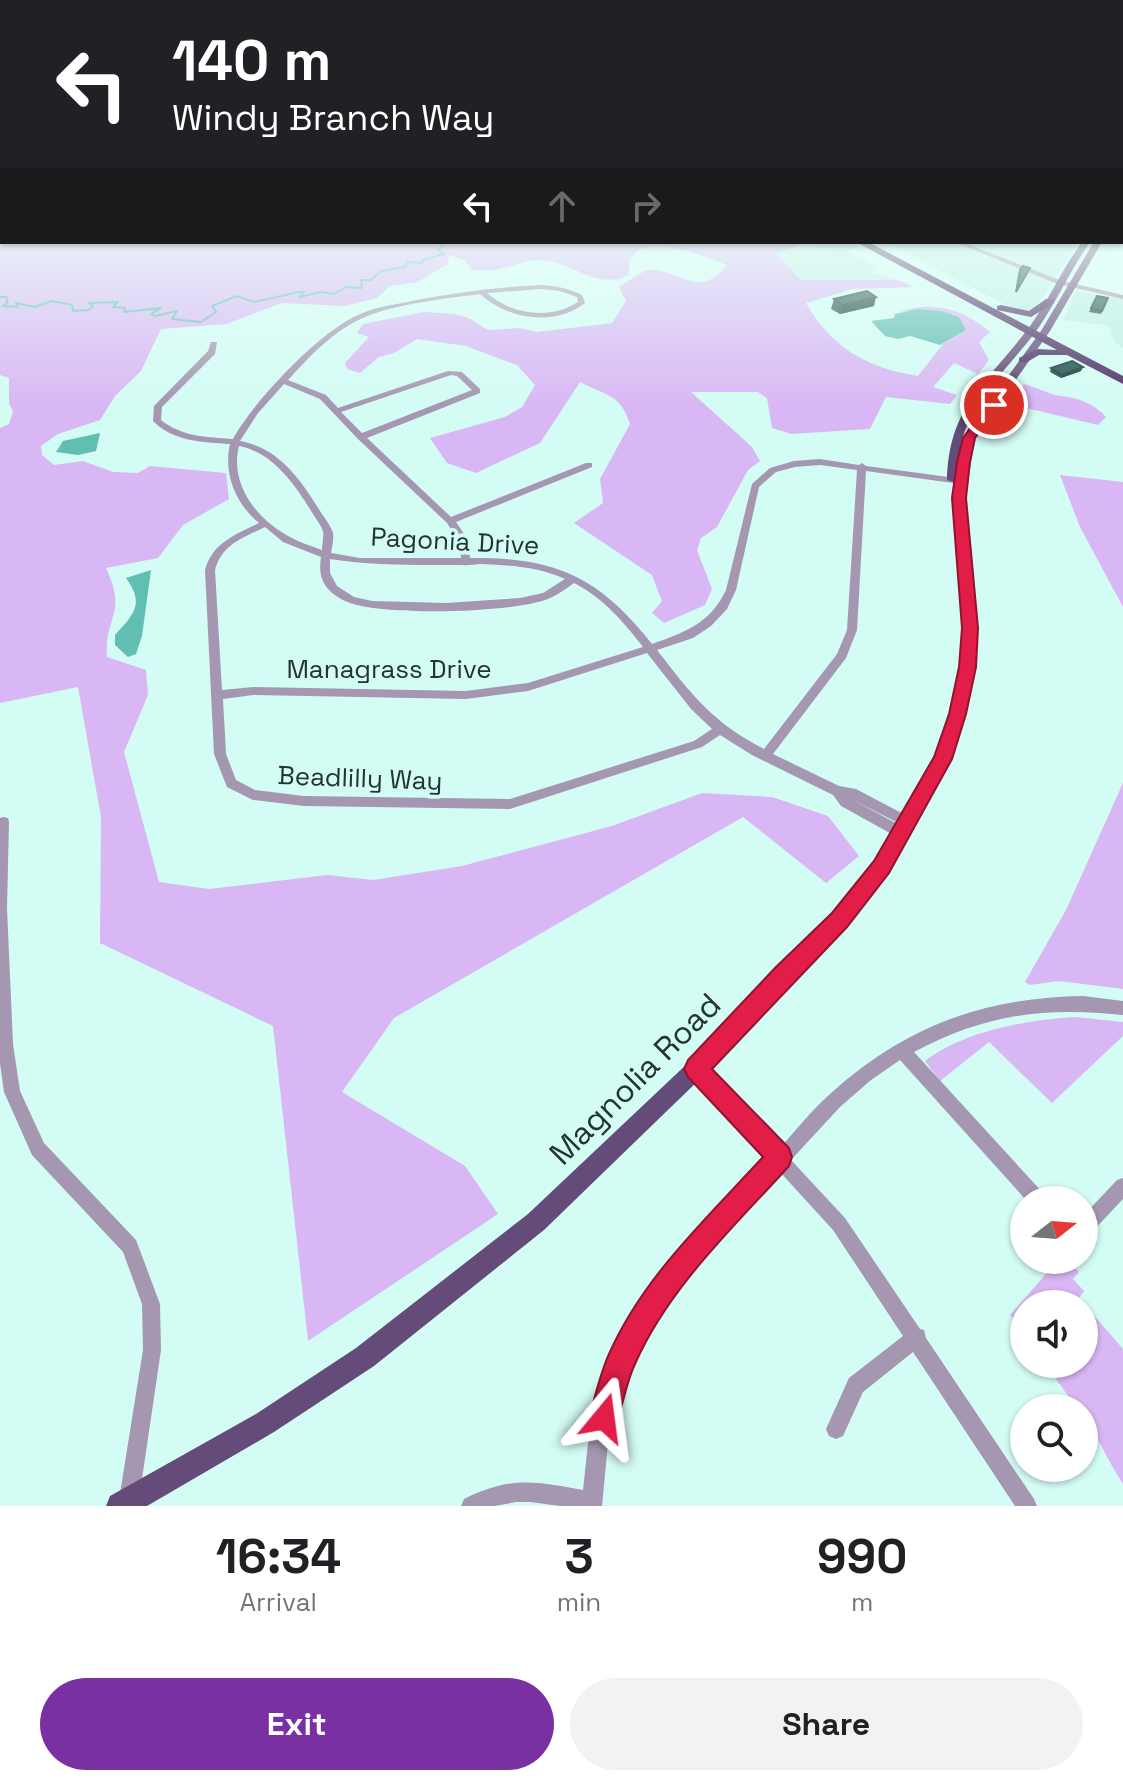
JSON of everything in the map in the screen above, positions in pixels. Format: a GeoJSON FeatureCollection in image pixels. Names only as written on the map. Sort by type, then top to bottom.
{"type":"FeatureCollection","features":[{"type":"Feature","properties":{"kind":"highway"},"geometry":{"type":"LineString","coordinates":[[915,267],[1001,308],[1037,332],[1123,372]]}},
{"type":"Feature","properties":{"kind":"highway"},"geometry":{"type":"LineString","coordinates":[[915,267],[1123,381]]}},
{"type":"Feature","properties":{"kind":"highway"},"geometry":{"type":"LineString","coordinates":[[1001,308],[1031,314],[1050,301]]}},
{"type":"Feature","properties":{"kind":"highway"},"geometry":{"type":"LineString","coordinates":[[1023,360],[1037,352],[1050,352],[1101,370]]}},
{"type":"Feature","properties":{"kind":"main road"},"geometry":{"type":"LineString","coordinates":[[1037,332],[1050,301],[1071,266]]}},
{"type":"Feature","properties":{"kind":"main road"},"geometry":{"type":"LineString","coordinates":[[1037,332],[1073,286],[1084,266]]}},
{"type":"Feature","properties":{"kind":"main road","name":"Magnolia Road"},"geometry":{"type":"LineString","coordinates":[[125,1505],[265,1423],[365,1357],[536,1222],[696,1069],[783,975],[840,920],[882,867],[943,759],[958,714],[968,667],[970,628],[959,493],[969,438],[1023,360],[1037,332]]}},
{"type":"Feature","properties":{"kind":"main road","name":"Magnolia Road"},"geometry":{"type":"LineString","coordinates":[[963,536],[955,505],[953,480],[952,458],[957,432],[972,401],[1037,332]]}},
{"type":"Feature","properties":{"kind":"street"},"geometry":{"type":"LineString","coordinates":[[1018,266],[1060,283],[1123,297]]}},
{"type":"Feature","properties":{"kind":"street"},"geometry":{"type":"LineString","coordinates":[[235,442],[254,411],[335,330],[361,316],[391,308],[483,293],[534,287],[558,288],[580,296],[582,303],[570,310],[524,314],[493,304],[483,293]]}},
{"type":"Feature","properties":{"kind":"street"},"geometry":{"type":"LineString","coordinates":[[214,344],[212,352],[158,406],[157,421],[171,431],[256,447],[273,458],[286,471],[328,532],[324,560],[326,578],[334,589],[358,602],[373,604],[510,602],[551,594],[573,578]]}},
{"type":"Feature","properties":{"kind":"street"},"geometry":{"type":"LineString","coordinates":[[336,411],[451,373],[459,374],[477,391],[361,437]]}},
{"type":"Feature","properties":{"kind":"street"},"geometry":{"type":"LineString","coordinates":[[284,381],[323,397],[450,521],[464,541],[466,563]]}},
{"type":"Feature","properties":{"kind":"street","name":"Pagonia Drive"},"geometry":{"type":"LineString","coordinates":[[235,442],[236,488],[242,501],[264,524],[282,536],[327,554],[393,564],[466,563],[539,567],[573,578],[604,598],[721,729],[837,791],[845,802],[905,828]]}},
{"type":"Feature","properties":{"kind":"street","name":"Managrass Drive"},"geometry":{"type":"LineString","coordinates":[[219,695],[253,691],[488,694],[528,687],[689,635],[723,607],[731,590],[755,486],[764,476],[794,464],[820,462],[862,466]]}},
{"type":"Feature","properties":{"kind":"street"},"geometry":{"type":"LineString","coordinates":[[450,521],[589,465]]}},
{"type":"Feature","properties":{"kind":"street"},"geometry":{"type":"LineString","coordinates":[[767,754],[842,655],[852,630],[862,466],[953,480]]}},
{"type":"Feature","properties":{"kind":"street","name":"Beadlilly Way"},"geometry":{"type":"LineString","coordinates":[[264,524],[223,545],[211,563],[220,754],[231,783],[253,795],[304,801],[510,804],[698,744],[721,729]]}},
{"type":"Feature","properties":{"kind":"street"},"geometry":{"type":"LineString","coordinates":[[3,822],[0,908],[4,1029],[12,1092],[38,1149],[130,1246],[151,1304],[152,1350],[125,1505]]}},
{"type":"Feature","properties":{"kind":"street"},"geometry":{"type":"LineString","coordinates":[[471,1506],[490,1495],[524,1490],[592,1504],[598,1443],[610,1393],[635,1331],[671,1278],[780,1157],[863,1074],[938,1030],[1023,1005],[1084,1002],[1123,1008]]}},
{"type":"Feature","properties":{"kind":"street"},"geometry":{"type":"LineString","coordinates":[[901,1050],[1025,1186]]}},
{"type":"Feature","properties":{"kind":"street"},"geometry":{"type":"LineString","coordinates":[[696,1069],[839,1224],[1027,1506]]}},
{"type":"Feature","properties":{"kind":"street"},"geometry":{"type":"LineString","coordinates":[[1098,1213],[1123,1186]]}},
{"type":"Feature","properties":{"kind":"street"},"geometry":{"type":"LineString","coordinates":[[836,1429],[856,1385],[917,1337]]}},
{"type":"Feature","properties":{"kind":"shaded area"},"geometry":{"type":"Polygon","coordinates":[[[0,266],[444,266],[417,282],[390,286],[377,298],[344,306],[282,303],[226,324],[161,329],[141,371],[115,396],[100,420],[58,434],[41,446],[42,455],[54,465],[83,461],[113,472],[138,473],[150,466],[226,473],[229,499],[183,525],[158,558],[106,568],[115,596],[107,657],[146,670],[148,695],[124,752],[159,882],[209,889],[327,875],[373,880],[462,866],[612,826],[702,793],[772,797],[828,816],[859,856],[826,883],[743,817],[394,1018],[342,1092],[465,1166],[498,1214],[308,1341],[273,1026],[100,943],[101,817],[78,687],[0,703],[0,428],[9,424],[13,412],[9,403],[9,378],[0,375],[0,266]]]}},
{"type":"Feature","properties":{"kind":"shaded area"},"geometry":{"type":"Polygon","coordinates":[[[470,266],[510,266],[496,270],[473,270],[470,266]]]}},
{"type":"Feature","properties":{"kind":"shaded area"},"geometry":{"type":"Polygon","coordinates":[[[565,266],[630,266],[628,275],[618,279],[588,276],[565,266]]]}},
{"type":"Feature","properties":{"kind":"shaded area"},"geometry":{"type":"Polygon","coordinates":[[[726,266],[788,266],[801,280],[898,280],[913,287],[853,289],[806,303],[839,344],[883,368],[918,376],[943,344],[966,330],[934,311],[897,313],[922,307],[957,312],[990,332],[979,342],[989,360],[978,374],[954,363],[933,387],[957,395],[950,404],[886,397],[870,429],[791,434],[772,428],[767,398],[758,392],[691,392],[752,447],[760,461],[748,470],[717,527],[701,538],[697,550],[712,589],[705,605],[664,623],[652,613],[662,601],[652,575],[574,523],[603,503],[600,479],[630,424],[617,401],[580,382],[540,443],[476,473],[447,463],[430,438],[505,417],[522,407],[535,385],[517,365],[466,346],[417,339],[394,353],[379,357],[360,373],[347,369],[345,363],[369,337],[357,333],[363,324],[424,312],[469,318],[488,330],[520,328],[537,332],[612,323],[626,301],[619,287],[646,270],[658,270],[697,282],[716,276],[726,266]]]}},
{"type":"Feature","properties":{"kind":"shaded area"},"geometry":{"type":"Polygon","coordinates":[[[788,266],[876,266],[871,273],[898,280],[801,280],[788,266]]]}},
{"type":"Feature","properties":{"kind":"shaded area"},"geometry":{"type":"Polygon","coordinates":[[[931,266],[1063,266],[1033,312],[1016,310],[931,266]]]}},
{"type":"Feature","properties":{"kind":"shaded area"},"geometry":{"type":"Polygon","coordinates":[[[1076,291],[1123,299],[1123,348],[1113,340],[1111,329],[1105,325],[1063,320],[1076,291]]]}},
{"type":"Feature","properties":{"kind":"shaded area"},"geometry":{"type":"Polygon","coordinates":[[[1024,384],[1085,402],[1106,417],[1098,425],[1010,404],[1024,384]]]}},
{"type":"Feature","properties":{"kind":"shaded area"},"geometry":{"type":"Polygon","coordinates":[[[1060,475],[1123,482],[1123,607],[1080,527],[1060,475]]]}},
{"type":"Feature","properties":{"kind":"shaded area"},"geometry":{"type":"Polygon","coordinates":[[[1123,783],[1123,989],[1059,981],[1030,985],[1025,982],[1066,910],[1123,783]]]}},
{"type":"Feature","properties":{"kind":"shaded area"},"geometry":{"type":"Polygon","coordinates":[[[1075,1017],[1123,1022],[1123,1036],[1052,1103],[989,1042],[940,1081],[925,1061],[958,1042],[996,1029],[1075,1017]]]}},
{"type":"Feature","properties":{"kind":"shaded area"},"geometry":{"type":"Polygon","coordinates":[[[1046,1274],[1077,1274],[1073,1279],[1083,1290],[1032,1290],[1046,1274]]]}},
{"type":"Feature","properties":{"kind":"shaded area"},"geometry":{"type":"Polygon","coordinates":[[[1098,1320],[1123,1349],[1123,1483],[1098,1440],[1098,1394],[1067,1394],[1055,1378],[1098,1378],[1098,1320]]]}},
{"type":"Feature","properties":{"kind":"water"},"geometry":{"type":"Polygon","coordinates":[[[918,309],[941,311],[959,317],[966,330],[940,345],[910,336],[898,339],[885,336],[871,321],[894,318],[895,314],[918,309]]]}},
{"type":"Feature","properties":{"kind":"water"},"geometry":{"type":"Polygon","coordinates":[[[100,433],[96,451],[78,455],[56,452],[63,441],[100,433]]]}},
{"type":"Feature","properties":{"kind":"water"},"geometry":{"type":"Polygon","coordinates":[[[151,570],[142,636],[136,654],[128,657],[115,645],[115,635],[132,615],[136,602],[126,578],[151,570]]]}},
{"type":"Feature","properties":{"kind":"building"},"geometry":{"type":"Polygon","coordinates":[[[1023,266],[1030,268],[1016,292],[1023,266]]]}},
{"type":"Feature","properties":{"kind":"building"},"geometry":{"type":"Polygon","coordinates":[[[867,291],[876,297],[843,305],[834,299],[867,291]]]}},
{"type":"Feature","properties":{"kind":"building"},"geometry":{"type":"Polygon","coordinates":[[[1097,296],[1108,298],[1102,311],[1091,308],[1097,296]]]}},
{"type":"Feature","properties":{"kind":"building"},"geometry":{"type":"Polygon","coordinates":[[[1072,361],[1083,367],[1062,375],[1051,368],[1072,361]]]}},
{"type":"Feature","properties":{"kind":"waterway"},"geometry":{"type":"LineString","coordinates":[[0,297],[7,297],[7,303],[3,306],[17,307],[16,303],[35,307],[51,301],[72,305],[73,311],[89,310],[93,306],[89,303],[118,302],[113,307],[125,308],[124,312],[161,308],[151,314],[155,316],[177,311],[172,319],[201,322],[216,312],[212,306],[237,296],[254,302],[299,292],[304,292],[300,297],[321,292],[334,294],[346,287],[362,288],[361,280],[371,280],[381,271],[405,266]]}},
{"type":"Feature","properties":{"kind":"route"},"geometry":{"type":"LineString","coordinates":[[604,1418],[621,1361],[654,1301],[780,1157],[696,1069],[783,975],[840,920],[882,867],[943,759],[958,714],[968,667],[970,628],[959,498],[963,462],[969,438],[994,405]]}}]}
